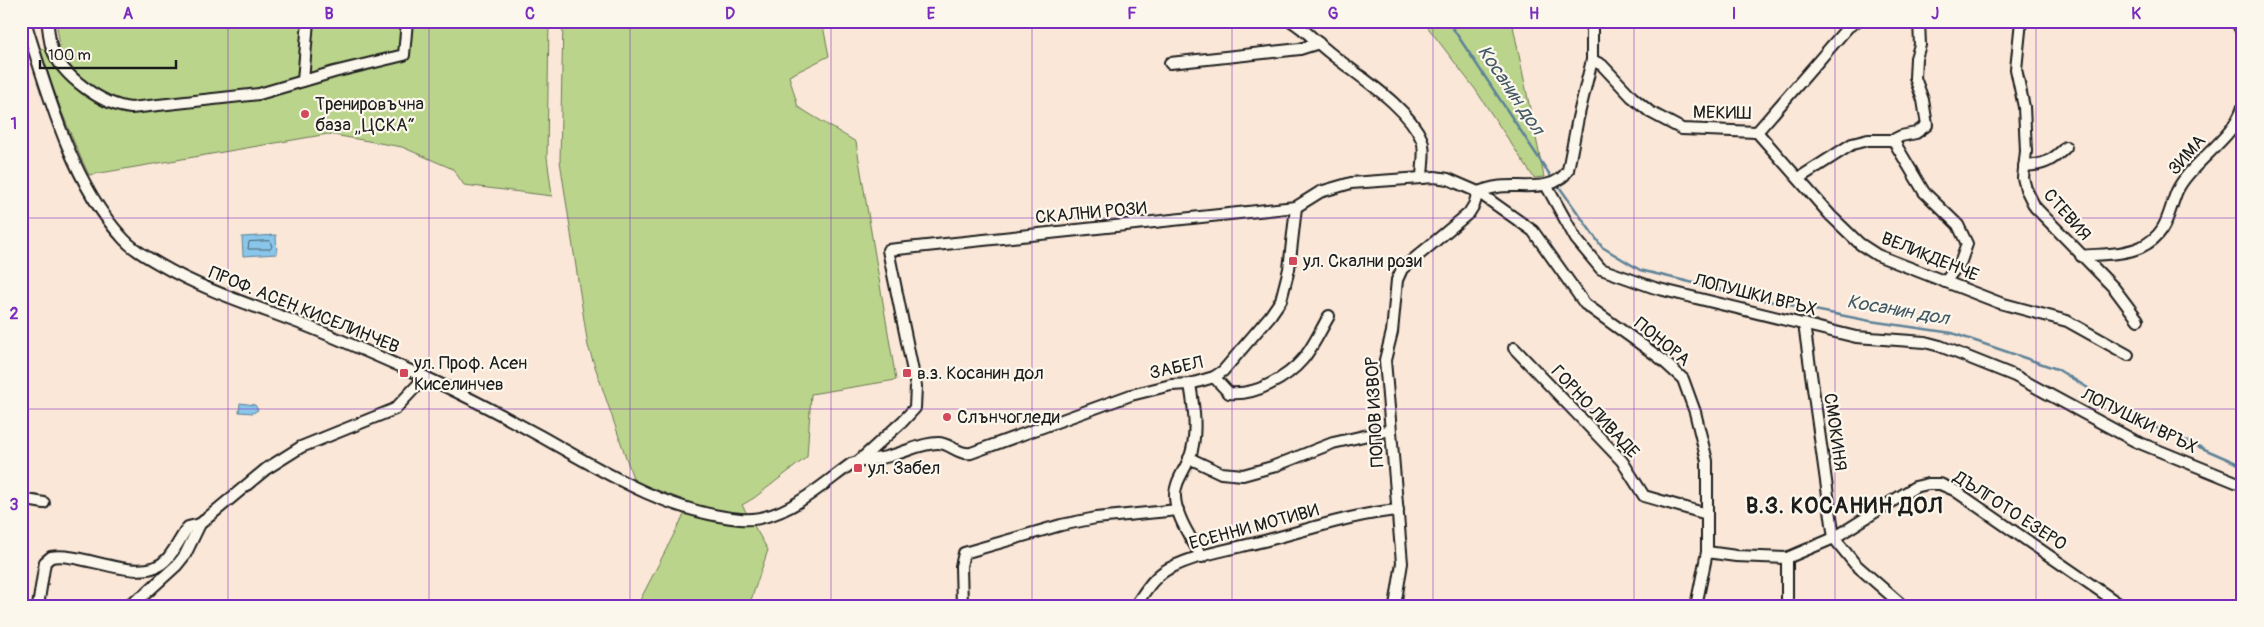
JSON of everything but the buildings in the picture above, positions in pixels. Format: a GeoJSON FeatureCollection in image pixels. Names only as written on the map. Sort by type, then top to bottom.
{"type":"FeatureCollection","features":[{"type":"Feature","properties":{"kind":"street"},"geometry":{"type":"LineString","coordinates":[[47,21],[51,47],[61,66],[92,92],[118,106],[146,108],[260,94],[404,55],[407,21]]}},
{"type":"Feature","properties":{"kind":"street"},"geometry":{"type":"LineString","coordinates":[[303,81],[308,21]]}},
{"type":"Feature","properties":{"kind":"street"},"geometry":{"type":"LineString","coordinates":[[1291,21],[1303,28],[1319,43],[1389,98],[1405,116],[1423,144],[1422,178]]}},
{"type":"Feature","properties":{"kind":"street"},"geometry":{"type":"LineString","coordinates":[[1296,207],[1320,192],[1351,183],[1422,178],[1448,179],[1478,192],[1497,187],[1546,185],[1559,180],[1568,170],[1592,60],[1592,21]]}},
{"type":"Feature","properties":{"kind":"street","name":"МЕКИШ"},"geometry":{"type":"LineString","coordinates":[[1592,60],[1602,65],[1632,97],[1650,112],[1682,129],[1757,132],[1848,27],[1856,21]]}},
{"type":"Feature","properties":{"kind":"street"},"geometry":{"type":"LineString","coordinates":[[1799,178],[1852,144],[1868,140],[1893,140],[1916,133],[1927,125],[1923,100],[1915,78],[1916,58],[1920,45],[1920,21]]}},
{"type":"Feature","properties":{"kind":"street","name":"СТЕВИЯ"},"geometry":{"type":"LineString","coordinates":[[2020,21],[2016,69],[2024,108],[2026,151],[2023,178],[2030,198],[2045,218],[2114,288],[2138,320]]}},
{"type":"Feature","properties":{"kind":"street"},"geometry":{"type":"LineString","coordinates":[[2236,21],[2243,34]]}},
{"type":"Feature","properties":{"kind":"street","name":"ПРОФ. АСЕН КИСЕЛИНЧЕВ"},"geometry":{"type":"LineString","coordinates":[[23,22],[56,116],[72,155],[96,201],[120,236],[132,247],[185,280],[306,326],[425,377],[485,406],[630,486],[672,502],[723,516]]}},
{"type":"Feature","properties":{"kind":"street"},"geometry":{"type":"LineString","coordinates":[[1170,63],[1300,49],[1319,43]]}},
{"type":"Feature","properties":{"kind":"street","name":"ЗИМА"},"geometry":{"type":"LineString","coordinates":[[2081,256],[2121,253],[2141,247],[2157,236],[2167,223],[2178,190],[2226,136],[2240,116],[2243,107]]}},
{"type":"Feature","properties":{"kind":"street","name":"ВЕЛИКДЕНЧЕ"},"geometry":{"type":"LineString","coordinates":[[1757,132],[1799,178],[1830,216],[1860,244],[1877,255],[2000,303],[2067,321],[2128,355]]}},
{"type":"Feature","properties":{"kind":"street"},"geometry":{"type":"LineString","coordinates":[[1893,140],[1924,192],[1958,225],[1966,244],[1961,261],[1945,282]]}},
{"type":"Feature","properties":{"kind":"street"},"geometry":{"type":"LineString","coordinates":[[2024,166],[2036,166],[2053,160],[2066,147]]}},
{"type":"Feature","properties":{"kind":"street","name":"ЛОПУШКИ ВРЪХ"},"geometry":{"type":"LineString","coordinates":[[1546,185],[1576,239],[1601,269],[1655,288],[1856,337],[1925,342],[1967,356],[2015,376],[2135,441],[2243,486]]}},
{"type":"Feature","properties":{"kind":"street","name":"ПОПОВ ИЗВОР"},"geometry":{"type":"LineString","coordinates":[[1395,606],[1402,563],[1385,360],[1392,332],[1397,280],[1402,269],[1468,213],[1474,205],[1478,192]]}},
{"type":"Feature","properties":{"kind":"street","name":"ПОНОРА"},"geometry":{"type":"LineString","coordinates":[[1478,192],[1533,231],[1585,304],[1660,358],[1683,379],[1695,412],[1707,461],[1707,552],[1696,606]]}},
{"type":"Feature","properties":{"kind":"street","name":"СКАЛНИ РОЗИ"},"geometry":{"type":"LineString","coordinates":[[860,461],[903,421],[914,408],[916,386],[888,250],[1296,207]]}},
{"type":"Feature","properties":{"kind":"street","name":"ЗАБЕЛ"},"geometry":{"type":"LineString","coordinates":[[723,516],[741,519],[764,518],[783,510],[851,464],[860,461],[891,456],[921,446],[940,443],[961,453],[971,453],[1131,395],[1171,385],[1190,384],[1214,377],[1229,364],[1270,316],[1281,300],[1289,269],[1296,207]]}},
{"type":"Feature","properties":{"kind":"street"},"geometry":{"type":"LineString","coordinates":[[1214,377],[1228,393],[1246,392],[1268,385],[1303,359],[1329,316]]}},
{"type":"Feature","properties":{"kind":"street","name":"СМОКИНЯ"},"geometry":{"type":"LineString","coordinates":[[1804,324],[1834,538]]}},
{"type":"Feature","properties":{"kind":"street","name":"ГОРНО ЛИВАДЕ"},"geometry":{"type":"LineString","coordinates":[[1514,348],[1622,461],[1644,496],[1708,514]]}},
{"type":"Feature","properties":{"kind":"street"},"geometry":{"type":"LineString","coordinates":[[126,606],[144,595],[177,565],[185,555],[200,524],[280,458],[313,441],[395,409],[425,377]]}},
{"type":"Feature","properties":{"kind":"street"},"geometry":{"type":"LineString","coordinates":[[1190,384],[1194,413],[1194,440],[1190,458],[1175,489],[1178,510],[1202,557]]}},
{"type":"Feature","properties":{"kind":"street"},"geometry":{"type":"LineString","coordinates":[[1190,458],[1221,473],[1243,475],[1272,467],[1333,444],[1390,430]]}},
{"type":"Feature","properties":{"kind":"street","name":"ДЪЛГОТО ЕЗЕРО"},"geometry":{"type":"LineString","coordinates":[[1707,552],[1736,556],[1787,558],[1834,538],[1902,493],[1928,484],[1940,484],[1976,503],[2122,606]]}},
{"type":"Feature","properties":{"kind":"street"},"geometry":{"type":"LineString","coordinates":[[21,499],[44,503]]}},
{"type":"Feature","properties":{"kind":"street"},"geometry":{"type":"LineString","coordinates":[[962,606],[961,566],[964,553],[1078,522],[1178,510]]}},
{"type":"Feature","properties":{"kind":"street","name":"ЕСЕННИ МОТИВИ"},"geometry":{"type":"LineString","coordinates":[[1135,606],[1153,580],[1169,568],[1202,557],[1335,522],[1376,512],[1398,510]]}},
{"type":"Feature","properties":{"kind":"street"},"geometry":{"type":"LineString","coordinates":[[38,606],[47,559],[56,556],[135,570],[151,569],[166,560],[188,527],[200,524]]}},
{"type":"Feature","properties":{"kind":"street"},"geometry":{"type":"LineString","coordinates":[[1834,538],[1855,564],[1903,606]]}},
{"type":"Feature","properties":{"kind":"street"},"geometry":{"type":"LineString","coordinates":[[1787,558],[1787,606]]}},
{"type":"Feature","properties":{"kind":"green space","name":"Тренировъчна база „ЦСКА“"},"geometry":{"type":"Polygon","coordinates":[[[56,21],[549,21],[547,157],[552,196],[464,185],[453,169],[402,147],[328,134],[89,175],[62,113],[40,49],[60,46],[56,21]]]}},
{"type":"Feature","properties":{"kind":"green space"},"geometry":{"type":"Polygon","coordinates":[[[563,21],[822,21],[829,56],[789,76],[798,107],[856,142],[896,380],[811,394],[807,457],[742,505],[768,550],[749,606],[637,606],[688,507],[699,506],[634,481],[588,346],[560,161],[563,21]]]}},
{"type":"Feature","properties":{"kind":"green space"},"geometry":{"type":"Polygon","coordinates":[[[1423,21],[1512,21],[1544,177],[1534,178],[1475,89],[1423,21]]]}},
{"type":"Feature","properties":{"kind":"water"},"geometry":{"type":"Polygon","coordinates":[[[276,235],[277,254],[243,256],[242,237],[276,235]]]}},
{"type":"Feature","properties":{"kind":"water"},"geometry":{"type":"Polygon","coordinates":[[[240,403],[255,405],[258,410],[253,413],[239,412],[240,403]]]}},
{"type":"Feature","properties":{"kind":"water"},"geometry":{"type":"Polygon","coordinates":[[[21,510],[28,511],[24,536],[21,536],[21,510]]]}},
{"type":"Feature","properties":{"kind":"waterway","name":"Косанин дол"},"geometry":{"type":"LineString","coordinates":[[1448,21],[1550,175]]}},
{"type":"Feature","properties":{"kind":"waterway","name":"Косанин дол"},"geometry":{"type":"LineString","coordinates":[[1560,188],[1602,247],[1640,270],[1764,300],[1870,321],[1952,333],[2057,369],[2145,423],[2243,466]]}},
{"type":"Feature","properties":{"kind":"place","name":"Тренировъчна база „ЦСКА“"},"geometry":{"type":"Point","coordinates":[305,114]}},
{"type":"Feature","properties":{"kind":"place","name":"ул. Скални рози"},"geometry":{"type":"Point","coordinates":[1293,261]}},
{"type":"Feature","properties":{"kind":"place","name":"ул. Проф. Асен Киселинчев"},"geometry":{"type":"Point","coordinates":[404,373]}},
{"type":"Feature","properties":{"kind":"place","name":"в.з. Косанин дол"},"geometry":{"type":"Point","coordinates":[907,373]}},
{"type":"Feature","properties":{"kind":"place","name":"Слънчогледи"},"geometry":{"type":"Point","coordinates":[947,417]}},
{"type":"Feature","properties":{"kind":"place","name":"ул. Забел"},"geometry":{"type":"Point","coordinates":[858,468]}},
{"type":"Feature","properties":{"kind":"district","name":"В.З. КОСАНИН ДОЛ"},"geometry":{"type":"Point","coordinates":[1844,506]}}]}
